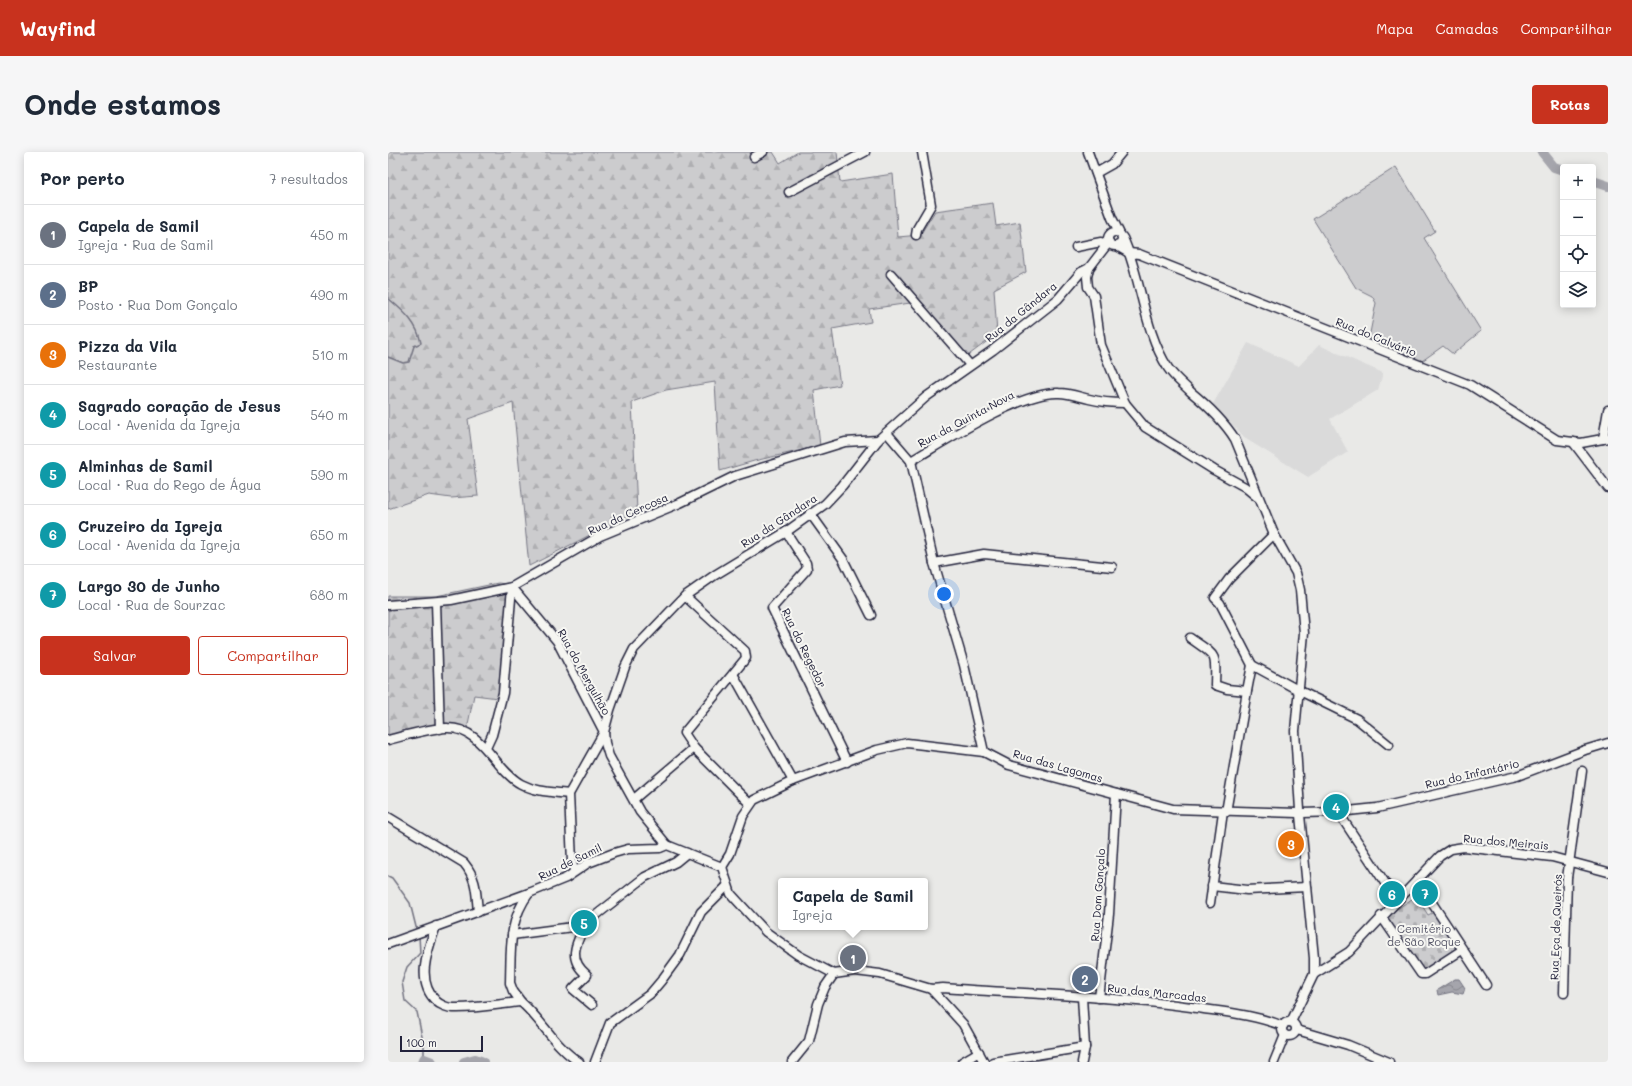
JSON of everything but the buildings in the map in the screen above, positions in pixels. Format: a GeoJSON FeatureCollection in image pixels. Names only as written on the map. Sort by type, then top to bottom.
{"type":"FeatureCollection","features":[{"type":"Feature","properties":{"kind":"street"},"geometry":{"type":"LineString","coordinates":[[754,157],[763,152]]}},
{"type":"Feature","properties":{"kind":"street"},"geometry":{"type":"LineString","coordinates":[[789,192],[865,152]]}},
{"type":"Feature","properties":{"kind":"street"},"geometry":{"type":"LineString","coordinates":[[916,235],[917,229],[931,205],[922,152]]}},
{"type":"Feature","properties":{"kind":"street"},"geometry":{"type":"LineString","coordinates":[[1088,152],[1118,234],[1130,253],[1153,335],[1163,359],[1175,377],[1221,419],[1235,439],[1274,534],[1296,573],[1300,590],[1304,633],[1294,731],[1300,813],[1314,958],[1314,974],[1291,1022],[1286,1023],[1283,1026],[1282,1030],[1285,1035]]}},
{"type":"Feature","properties":{"kind":"street"},"geometry":{"type":"LineString","coordinates":[[1096,173],[1112,164],[1122,152]]}},
{"type":"Feature","properties":{"kind":"street"},"geometry":{"type":"LineString","coordinates":[[1110,245],[1108,238],[1118,234]]}},
{"type":"Feature","properties":{"kind":"street","name":"Rua da Gândara"},"geometry":{"type":"LineString","coordinates":[[667,846],[644,818],[609,756],[604,732],[617,688],[634,649],[685,596],[715,575],[786,532],[810,513],[826,504],[878,440],[926,397],[1058,299],[1081,272],[1089,268],[1110,245],[1120,244],[1118,234]]}},
{"type":"Feature","properties":{"kind":"street"},"geometry":{"type":"LineString","coordinates":[[1076,247],[1101,242],[1110,245]]}},
{"type":"Feature","properties":{"kind":"street","name":"Rua do Calvário"},"geometry":{"type":"LineString","coordinates":[[1110,245],[1130,253],[1139,254],[1470,385],[1558,440],[1573,442],[1606,438]]}},
{"type":"Feature","properties":{"kind":"street"},"geometry":{"type":"LineString","coordinates":[[1089,268],[1087,277],[1088,287],[1094,296],[1101,345],[1125,403],[1145,427],[1214,470],[1245,487],[1258,498]]}},
{"type":"Feature","properties":{"kind":"street"},"geometry":{"type":"LineString","coordinates":[[891,274],[970,365]]}},
{"type":"Feature","properties":{"kind":"street","name":"Rua da Quinta Nova"},"geometry":{"type":"LineString","coordinates":[[911,461],[1005,408],[1038,396],[1061,393],[1098,401],[1125,403]]}},
{"type":"Feature","properties":{"kind":"street"},"geometry":{"type":"LineString","coordinates":[[1606,438],[1608,410]]}},
{"type":"Feature","properties":{"kind":"street"},"geometry":{"type":"LineString","coordinates":[[887,433],[911,461],[934,563],[964,665],[984,752]]}},
{"type":"Feature","properties":{"kind":"street","name":"Rua da Cercosa"},"geometry":{"type":"LineString","coordinates":[[388,605],[436,602],[512,587],[600,536],[680,503],[735,476],[845,442],[878,440]]}},
{"type":"Feature","properties":{"kind":"street"},"geometry":{"type":"LineString","coordinates":[[1573,442],[1608,488]]}},
{"type":"Feature","properties":{"kind":"street"},"geometry":{"type":"LineString","coordinates":[[810,513],[843,559],[871,615]]}},
{"type":"Feature","properties":{"kind":"street","name":"Rua do Regedor"},"geometry":{"type":"LineString","coordinates":[[786,532],[806,563],[807,569],[772,608],[847,762]]}},
{"type":"Feature","properties":{"kind":"street"},"geometry":{"type":"LineString","coordinates":[[1274,534],[1229,578],[1215,598],[1220,603],[1252,665],[1356,719],[1389,745]]}},
{"type":"Feature","properties":{"kind":"street"},"geometry":{"type":"LineString","coordinates":[[934,563],[984,554],[1112,566]]}},
{"type":"Feature","properties":{"kind":"street"},"geometry":{"type":"LineString","coordinates":[[486,748],[492,735],[503,693],[512,587]]}},
{"type":"Feature","properties":{"kind":"street","name":"Rua do Mergulhão"},"geometry":{"type":"LineString","coordinates":[[512,587],[557,641],[604,732]]}},
{"type":"Feature","properties":{"kind":"street"},"geometry":{"type":"LineString","coordinates":[[685,596],[745,651],[746,658],[684,733],[694,748],[750,804],[743,816],[730,854],[722,867],[727,886],[739,903],[777,941],[834,974],[855,971],[880,974],[931,989],[963,1024],[984,1062]]}},
{"type":"Feature","properties":{"kind":"street"},"geometry":{"type":"LineString","coordinates":[[436,602],[440,729]]}},
{"type":"Feature","properties":{"kind":"street"},"geometry":{"type":"LineString","coordinates":[[1190,638],[1214,654],[1216,662],[1215,685],[1227,689],[1247,691]]}},
{"type":"Feature","properties":{"kind":"street"},"geometry":{"type":"LineString","coordinates":[[1210,903],[1252,665]]}},
{"type":"Feature","properties":{"kind":"street"},"geometry":{"type":"LineString","coordinates":[[733,674],[793,781]]}},
{"type":"Feature","properties":{"kind":"street"},"geometry":{"type":"LineString","coordinates":[[388,740],[440,729],[448,728],[460,730],[477,740],[486,748],[495,761],[509,775],[521,784],[536,790],[569,794]]}},
{"type":"Feature","properties":{"kind":"street"},"geometry":{"type":"LineString","coordinates":[[574,871],[572,862],[569,794],[604,732]]}},
{"type":"Feature","properties":{"kind":"street","name":"Rua das Lagomas"},"geometry":{"type":"LineString","coordinates":[[750,804],[758,798],[793,781],[877,750],[907,743],[984,752],[1009,765],[1173,810],[1300,813]]}},
{"type":"Feature","properties":{"kind":"street","name":"Rua do Infantário"},"geometry":{"type":"LineString","coordinates":[[1300,813],[1338,812],[1377,808],[1517,776],[1590,748],[1608,743]]}},
{"type":"Feature","properties":{"kind":"street"},"geometry":{"type":"LineString","coordinates":[[634,799],[694,748]]}},
{"type":"Feature","properties":{"kind":"street","name":"Rua Eça de Queirós"},"geometry":{"type":"LineString","coordinates":[[1564,993],[1567,878],[1582,770]]}},
{"type":"Feature","properties":{"kind":"street","name":"Rua Dom Gonçalo"},"geometry":{"type":"LineString","coordinates":[[1099,998],[1109,914],[1116,794]]}},
{"type":"Feature","properties":{"kind":"street"},"geometry":{"type":"LineString","coordinates":[[1338,812],[1397,901]]}},
{"type":"Feature","properties":{"kind":"street"},"geometry":{"type":"LineString","coordinates":[[388,817],[464,863],[472,872],[478,912]]}},
{"type":"Feature","properties":{"kind":"street","name":"Rua de Samil"},"geometry":{"type":"LineString","coordinates":[[388,944],[529,893],[566,878],[574,871],[588,863],[628,849],[660,848],[667,846],[722,867]]}},
{"type":"Feature","properties":{"kind":"street","name":"Rua dos Meirais"},"geometry":{"type":"LineString","coordinates":[[1314,974],[1349,952],[1440,856],[1451,849],[1464,847],[1552,857],[1608,872]]}},
{"type":"Feature","properties":{"kind":"street"},"geometry":{"type":"LineString","coordinates":[[512,934],[580,926],[645,878],[676,862],[687,853]]}},
{"type":"Feature","properties":{"kind":"street"},"geometry":{"type":"LineString","coordinates":[[1417,880],[1486,985]]}},
{"type":"Feature","properties":{"kind":"street"},"geometry":{"type":"LineString","coordinates":[[595,1062],[610,1024],[650,994],[680,955],[701,912],[727,886]]}},
{"type":"Feature","properties":{"kind":"street"},"geometry":{"type":"LineString","coordinates":[[1212,886],[1247,890],[1307,887]]}},
{"type":"Feature","properties":{"kind":"street"},"geometry":{"type":"LineString","coordinates":[[529,893],[518,911],[513,923],[510,983],[512,991],[521,1002],[531,1010],[567,1055],[579,1062]]}},
{"type":"Feature","properties":{"kind":"street"},"geometry":{"type":"LineString","coordinates":[[1382,916],[1421,974],[1425,974],[1462,950]]}},
{"type":"Feature","properties":{"kind":"street"},"geometry":{"type":"LineString","coordinates":[[586,923],[574,947],[574,952],[580,968],[587,975],[573,989],[592,1005]]}},
{"type":"Feature","properties":{"kind":"street"},"geometry":{"type":"LineString","coordinates":[[436,926],[426,959],[425,982],[432,997],[439,1004],[452,1008],[521,1002]]}},
{"type":"Feature","properties":{"kind":"street"},"geometry":{"type":"LineString","coordinates":[[1314,958],[1325,967]]}},
{"type":"Feature","properties":{"kind":"street"},"geometry":{"type":"LineString","coordinates":[[792,1062],[809,1041],[818,1004],[825,987],[834,974]]}},
{"type":"Feature","properties":{"kind":"street","name":"Rua das Marcadas"},"geometry":{"type":"LineString","coordinates":[[931,989],[943,988],[1166,1004],[1235,1013],[1256,1017],[1283,1026]]}},
{"type":"Feature","properties":{"kind":"street"},"geometry":{"type":"LineString","coordinates":[[1082,997],[1085,1047],[1082,1062]]}},
{"type":"Feature","properties":{"kind":"street"},"geometry":{"type":"LineString","coordinates":[[1291,1022],[1296,1026],[1297,1030]]}},
{"type":"Feature","properties":{"kind":"street"},"geometry":{"type":"LineString","coordinates":[[1285,1035],[1293,1036],[1297,1030]]}},
{"type":"Feature","properties":{"kind":"street"},"geometry":{"type":"LineString","coordinates":[[1297,1030],[1316,1034],[1389,1062]]}},
{"type":"Feature","properties":{"kind":"street"},"geometry":{"type":"LineString","coordinates":[[1274,1062],[1285,1035]]}},
{"type":"Feature","properties":{"kind":"street"},"geometry":{"type":"LineString","coordinates":[[993,1062],[1085,1047]]}},
{"type":"Feature","properties":{"kind":"street"},"geometry":{"type":"LineString","coordinates":[[962,1062],[979,1052]]}},
{"type":"Feature","properties":{"kind":"shaded area"},"geometry":{"type":"Polygon","coordinates":[[[1248,343],[1299,366],[1319,345],[1383,373],[1378,390],[1330,419],[1348,452],[1308,477],[1246,439],[1213,404],[1248,343]]]}},
{"type":"Feature","properties":{"kind":"green space"},"geometry":{"type":"Polygon","coordinates":[[[388,152],[773,152],[780,163],[798,152],[837,152],[840,182],[893,174],[898,237],[920,235],[935,211],[993,203],[996,226],[1020,222],[1026,272],[994,289],[997,334],[966,357],[917,302],[869,309],[871,322],[832,329],[840,385],[814,390],[820,446],[754,461],[720,471],[715,382],[666,390],[632,402],[637,511],[529,566],[513,403],[468,419],[478,496],[451,498],[429,495],[388,509],[388,152]]]}},
{"type":"Feature","properties":{"kind":"green space"},"geometry":{"type":"Polygon","coordinates":[[[1396,167],[1435,231],[1424,238],[1481,331],[1453,354],[1443,346],[1422,361],[1369,338],[1376,303],[1372,296],[1356,288],[1313,219],[1396,167]]]}},
{"type":"Feature","properties":{"kind":"green space"},"geometry":{"type":"Polygon","coordinates":[[[498,583],[506,584],[509,588],[501,681],[498,698],[474,695],[467,729],[448,724],[428,726],[388,737],[388,596],[436,596],[498,583]]]}},
{"type":"Feature","properties":{"kind":"green space","name":"Cemitério de São Roque"},"geometry":{"type":"Polygon","coordinates":[[[1416,896],[1428,915],[1434,912],[1456,949],[1423,971],[1387,916],[1416,896]]]}},
{"type":"Feature","properties":{"kind":"water"},"geometry":{"type":"Polygon","coordinates":[[[1455,979],[1459,979],[1465,988],[1463,994],[1452,992],[1438,995],[1437,990],[1455,979]]]}},
{"type":"Feature","properties":{"kind":"waterway"},"geometry":{"type":"LineString","coordinates":[[1542,152],[1554,167],[1560,169]]}},
{"type":"Feature","properties":{"kind":"waterway"},"geometry":{"type":"LineString","coordinates":[[1596,182],[1608,186]]}},
{"type":"Feature","properties":{"kind":"waterway"},"geometry":{"type":"LineString","coordinates":[[388,298],[404,312],[413,323],[421,343],[414,346],[409,362],[403,363],[388,357]]}},
{"type":"Feature","properties":{"kind":"waterway"},"geometry":{"type":"LineString","coordinates":[[388,876],[392,878],[410,903],[417,931]]}},
{"type":"Feature","properties":{"kind":"waterway"},"geometry":{"type":"LineString","coordinates":[[419,936],[420,953],[407,967],[402,982],[405,1001],[417,1012],[424,1047],[424,1059]]}},
{"type":"Feature","properties":{"kind":"waterway"},"geometry":{"type":"LineString","coordinates":[[423,1062],[424,1059],[432,1062]]}},
{"type":"Feature","properties":{"kind":"waterway"},"geometry":{"type":"LineString","coordinates":[[464,1062],[475,1059],[483,1062]]}},
{"type":"Feature","properties":{"kind":"place","name":"Sagrado coração de Jesus"},"geometry":{"type":"Point","coordinates":[1336,807]}},
{"type":"Feature","properties":{"kind":"place","name":"Pizza da Vila"},"geometry":{"type":"Point","coordinates":[1291,844]}},
{"type":"Feature","properties":{"kind":"place","name":"Largo 30 de Junho"},"geometry":{"type":"Point","coordinates":[1425,893]}},
{"type":"Feature","properties":{"kind":"place","name":"Cruzeiro da Igreja"},"geometry":{"type":"Point","coordinates":[1392,894]}},
{"type":"Feature","properties":{"kind":"place","name":"Alminhas de Samil"},"geometry":{"type":"Point","coordinates":[584,923]}},
{"type":"Feature","properties":{"kind":"place","name":"Capela de Samil"},"geometry":{"type":"Point","coordinates":[853,958]}},
{"type":"Feature","properties":{"kind":"place","name":"BP"},"geometry":{"type":"Point","coordinates":[1085,979]}}]}
